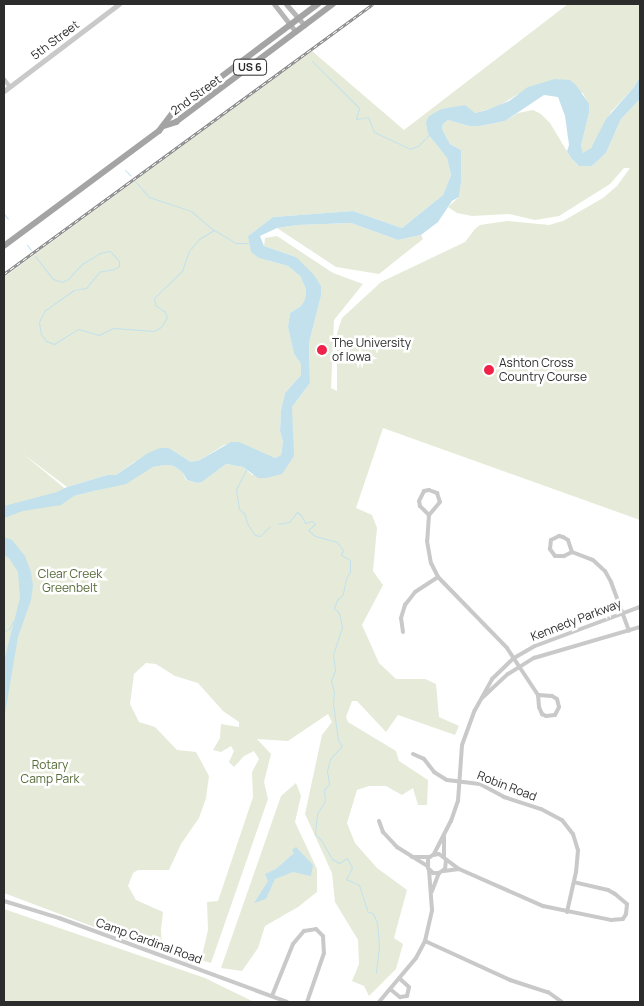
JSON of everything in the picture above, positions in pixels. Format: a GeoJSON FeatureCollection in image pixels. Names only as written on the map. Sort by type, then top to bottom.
{"type":"FeatureCollection","features":[{"type":"Feature","properties":{"kind":"main road"},"geometry":{"type":"LineString","coordinates":[[274,4],[295,31]]}},
{"type":"Feature","properties":{"kind":"main road"},"geometry":{"type":"LineString","coordinates":[[286,4],[304,25]]}},
{"type":"Feature","properties":{"kind":"main road","name":"2nd Street"},"geometry":{"type":"LineString","coordinates":[[164,126],[172,114],[318,4]]}},
{"type":"Feature","properties":{"kind":"main road","name":"2nd Street"},"geometry":{"type":"LineString","coordinates":[[4,246],[164,126],[176,122],[332,4]]}},
{"type":"Feature","properties":{"kind":"street","name":"5th Street"},"geometry":{"type":"LineString","coordinates":[[4,91],[119,4]]}},
{"type":"Feature","properties":{"kind":"street"},"geometry":{"type":"LineString","coordinates":[[4,79],[10,86]]}},
{"type":"Feature","properties":{"kind":"street"},"geometry":{"type":"LineString","coordinates":[[429,515],[420,506],[419,501],[424,491],[429,490],[437,493],[440,502],[429,515],[428,548],[438,577],[450,592],[490,628],[514,658],[538,695],[542,714],[546,716],[555,715],[559,707],[557,699],[552,696],[538,695]]}},
{"type":"Feature","properties":{"kind":"street"},"geometry":{"type":"LineString","coordinates":[[572,552],[568,540],[563,537],[559,536],[551,540],[550,549],[555,556],[564,556],[572,552],[593,560],[605,571],[629,631]]}},
{"type":"Feature","properties":{"kind":"street"},"geometry":{"type":"LineString","coordinates":[[404,632],[401,618],[405,605],[415,592],[438,577]]}},
{"type":"Feature","properties":{"kind":"street","name":"Kennedy Parkway"},"geometry":{"type":"LineString","coordinates":[[434,854],[455,812],[460,782],[459,761],[462,745],[480,699],[492,679],[514,658],[551,639],[640,607]]}},
{"type":"Feature","properties":{"kind":"street","name":"Kennedy Parkway"},"geometry":{"type":"LineString","coordinates":[[480,699],[519,666],[544,654],[640,627]]}},
{"type":"Feature","properties":{"kind":"street","name":"Robin Road"},"geometry":{"type":"LineString","coordinates":[[413,754],[424,759],[442,778],[480,784],[504,797],[541,809],[562,820],[573,834],[578,850],[568,912]]}},
{"type":"Feature","properties":{"kind":"street"},"geometry":{"type":"LineString","coordinates":[[379,821],[383,832],[397,847],[428,868],[442,872],[459,869]]}},
{"type":"Feature","properties":{"kind":"street","name":"Kennedy Parkway"},"geometry":{"type":"LineString","coordinates":[[442,872],[445,858],[444,837]]}},
{"type":"Feature","properties":{"kind":"street"},"geometry":{"type":"LineString","coordinates":[[412,857],[430,857],[434,854],[445,858],[459,869],[531,902],[568,912],[618,920],[623,918],[628,910],[624,900],[608,890],[574,882]]}},
{"type":"Feature","properties":{"kind":"street"},"geometry":{"type":"LineString","coordinates":[[379,1002],[416,958],[425,941],[432,910],[432,891],[428,868],[430,857]]}},
{"type":"Feature","properties":{"kind":"street"},"geometry":{"type":"LineString","coordinates":[[432,891],[442,872]]}},
{"type":"Feature","properties":{"kind":"street","name":"Camp Cardinal Road"},"geometry":{"type":"LineString","coordinates":[[4,900],[287,1002]]}},
{"type":"Feature","properties":{"kind":"street"},"geometry":{"type":"LineString","coordinates":[[272,996],[293,944],[304,931],[316,929],[323,936],[324,954],[307,1002]]}},
{"type":"Feature","properties":{"kind":"street"},"geometry":{"type":"LineString","coordinates":[[425,941],[519,984],[548,992],[562,1002]]}},
{"type":"Feature","properties":{"kind":"street"},"geometry":{"type":"LineString","coordinates":[[390,989],[400,997],[408,996],[409,987],[399,978]]}},
{"type":"Feature","properties":{"kind":"green space","name":"The University of Iowa"},"geometry":{"type":"Polygon","coordinates":[[[568,4],[640,4],[640,77],[634,87],[611,112],[587,152],[583,154],[581,146],[589,113],[588,104],[583,93],[518,94],[497,107],[475,113],[452,108],[441,109],[429,116],[428,134],[447,158],[451,175],[443,195],[402,228],[353,211],[273,217],[248,236],[266,260],[288,266],[300,276],[306,289],[305,299],[301,306],[290,313],[288,327],[294,354],[301,364],[301,375],[285,393],[281,410],[280,431],[283,442],[281,455],[275,458],[264,455],[239,443],[224,445],[200,460],[191,462],[169,448],[134,462],[116,475],[107,475],[67,487],[22,453],[74,496],[110,487],[153,467],[165,465],[174,466],[183,473],[186,480],[197,483],[202,482],[226,464],[243,467],[252,475],[282,474],[292,407],[310,383],[309,343],[321,296],[296,257],[264,246],[265,238],[277,236],[333,273],[363,284],[334,320],[331,388],[337,391],[337,333],[342,318],[381,282],[465,242],[480,225],[507,221],[549,225],[563,221],[603,198],[617,186],[630,168],[624,168],[610,184],[559,216],[535,220],[509,214],[472,216],[457,213],[448,207],[459,197],[461,150],[450,144],[442,129],[443,124],[448,120],[469,126],[480,126],[505,121],[518,113],[533,110],[541,114],[550,123],[571,158],[579,166],[592,166],[606,153],[621,119],[640,99],[640,520],[383,428],[356,508],[372,515],[377,528],[373,571],[383,585],[362,625],[379,663],[396,679],[425,679],[436,684],[439,717],[459,726],[455,735],[398,715],[386,732],[357,701],[352,701],[346,717],[348,722],[396,751],[399,761],[428,780],[427,805],[418,805],[413,788],[402,795],[386,786],[369,786],[357,790],[347,823],[355,843],[377,868],[407,890],[394,938],[403,944],[396,969],[369,996],[364,986],[352,981],[359,964],[358,940],[335,902],[332,873],[305,814],[322,735],[332,722],[328,714],[288,741],[257,739],[271,754],[264,782],[268,799],[211,963],[201,960],[208,930],[207,902],[218,901],[253,797],[252,772],[259,759],[254,751],[244,756],[234,767],[229,762],[234,751],[231,746],[221,752],[213,750],[220,738],[221,724],[239,727],[239,722],[223,711],[198,683],[175,676],[156,664],[146,663],[134,674],[130,704],[139,722],[155,727],[177,750],[196,752],[209,776],[206,798],[199,818],[181,844],[169,870],[138,870],[133,873],[128,886],[136,900],[163,912],[162,946],[194,957],[192,964],[4,893],[4,277],[312,51],[404,130],[568,4]]]}},
{"type":"Feature","properties":{"kind":"green space"},"geometry":{"type":"Polygon","coordinates":[[[351,223],[398,240],[421,235],[423,239],[379,274],[336,267],[277,228],[298,225],[351,223]]]}},
{"type":"Feature","properties":{"kind":"green space"},"geometry":{"type":"Polygon","coordinates":[[[296,783],[301,796],[295,822],[317,869],[317,892],[298,907],[265,926],[258,948],[242,971],[221,968],[281,796],[296,783]]]}},
{"type":"Feature","properties":{"kind":"green space"},"geometry":{"type":"Polygon","coordinates":[[[4,909],[205,978],[254,1002],[4,1002],[4,909]]]}},
{"type":"Feature","properties":{"kind":"water"},"geometry":{"type":"Polygon","coordinates":[[[640,77],[640,99],[621,119],[606,153],[592,166],[579,166],[571,158],[567,151],[569,145],[565,116],[558,97],[544,95],[505,121],[480,126],[469,126],[448,120],[443,124],[442,129],[450,144],[461,150],[459,197],[452,201],[438,222],[421,235],[398,240],[351,223],[298,225],[277,228],[260,236],[264,246],[296,257],[314,275],[321,286],[321,296],[309,343],[310,383],[292,407],[294,456],[282,474],[258,478],[243,467],[226,464],[202,482],[197,483],[187,480],[183,473],[174,466],[165,465],[153,467],[126,484],[74,496],[61,505],[23,511],[4,518],[4,506],[57,492],[67,487],[107,475],[116,475],[148,453],[160,448],[169,448],[191,462],[200,460],[231,442],[239,442],[275,458],[281,455],[283,442],[280,431],[281,410],[285,393],[301,375],[301,364],[294,354],[288,327],[290,313],[301,306],[305,299],[306,289],[300,276],[288,266],[259,258],[251,252],[248,236],[273,217],[353,211],[402,228],[443,195],[451,175],[447,158],[428,134],[426,122],[429,116],[441,109],[465,105],[475,113],[487,110],[509,101],[528,87],[555,79],[570,80],[576,85],[589,104],[589,113],[581,146],[583,153],[591,148],[606,119],[634,87],[640,77]]]}},
{"type":"Feature","properties":{"kind":"water"},"geometry":{"type":"Polygon","coordinates":[[[4,537],[12,540],[25,556],[31,572],[33,586],[31,600],[18,637],[4,720],[4,661],[20,598],[18,572],[9,558],[4,555],[4,537]]]}},
{"type":"Feature","properties":{"kind":"water"},"geometry":{"type":"Polygon","coordinates":[[[296,847],[313,865],[311,876],[293,872],[275,879],[266,899],[254,903],[268,881],[265,874],[276,869],[294,853],[292,850],[296,847]]]}},
{"type":"Feature","properties":{"kind":"waterway"},"geometry":{"type":"LineString","coordinates":[[312,61],[359,108],[356,119],[368,117],[374,132],[410,149],[418,146],[429,135]]}},
{"type":"Feature","properties":{"kind":"waterway"},"geometry":{"type":"LineString","coordinates":[[125,170],[131,176]]}},
{"type":"Feature","properties":{"kind":"waterway"},"geometry":{"type":"LineString","coordinates":[[135,181],[149,197],[191,211],[214,230]]}},
{"type":"Feature","properties":{"kind":"waterway"},"geometry":{"type":"LineString","coordinates":[[4,214],[8,219]]}},
{"type":"Feature","properties":{"kind":"waterway"},"geometry":{"type":"LineString","coordinates":[[35,256],[53,279],[62,282],[68,279],[82,264],[100,253],[110,251],[119,261],[119,266],[114,269],[99,272],[86,288],[74,290],[45,310],[39,322],[41,334],[46,341],[54,344],[78,329],[99,335],[113,328],[154,331],[161,327],[167,317],[165,312],[155,305],[154,298],[182,271],[189,251],[199,239],[214,230],[236,243],[248,243]]}},
{"type":"Feature","properties":{"kind":"waterway"},"geometry":{"type":"LineString","coordinates":[[27,245],[31,250]]}},
{"type":"Feature","properties":{"kind":"waterway"},"geometry":{"type":"LineString","coordinates":[[247,468],[236,490],[239,509],[244,513],[248,525],[255,535],[260,536],[269,527]]}},
{"type":"Feature","properties":{"kind":"waterway"},"geometry":{"type":"LineString","coordinates":[[278,524],[289,522],[297,512],[305,523],[312,521],[315,524],[308,530],[315,536],[337,542],[343,550],[341,555],[350,560],[350,572],[346,578],[343,594],[337,600],[334,608],[339,613],[342,627],[333,655],[335,670],[331,681],[334,692],[333,704],[338,740],[342,746],[330,759],[327,771],[329,784],[324,790],[325,801],[317,814],[315,834],[321,840],[332,859],[339,863],[347,858],[352,868],[346,879],[359,885],[368,912],[373,913],[377,923],[379,947],[376,973]]}},
{"type":"Feature","properties":{"kind":"waterway"},"geometry":{"type":"LineString","coordinates":[[4,631],[9,629],[13,621]]}},
{"type":"Feature","properties":{"kind":"railway"},"geometry":{"type":"LineString","coordinates":[[4,274],[373,4]]}},
{"type":"Feature","properties":{"kind":"place","name":"The University of Iowa"},"geometry":{"type":"Point","coordinates":[322,350]}},
{"type":"Feature","properties":{"kind":"place","name":"Ashton Cross Country Course"},"geometry":{"type":"Point","coordinates":[489,370]}},
{"type":"Feature","properties":{"kind":"park label","name":"Clear Creek Greenbelt"},"geometry":{"type":"Point","coordinates":[70,581]}},
{"type":"Feature","properties":{"kind":"park label","name":"Rotary Camp Park"},"geometry":{"type":"Point","coordinates":[50,772]}}]}
